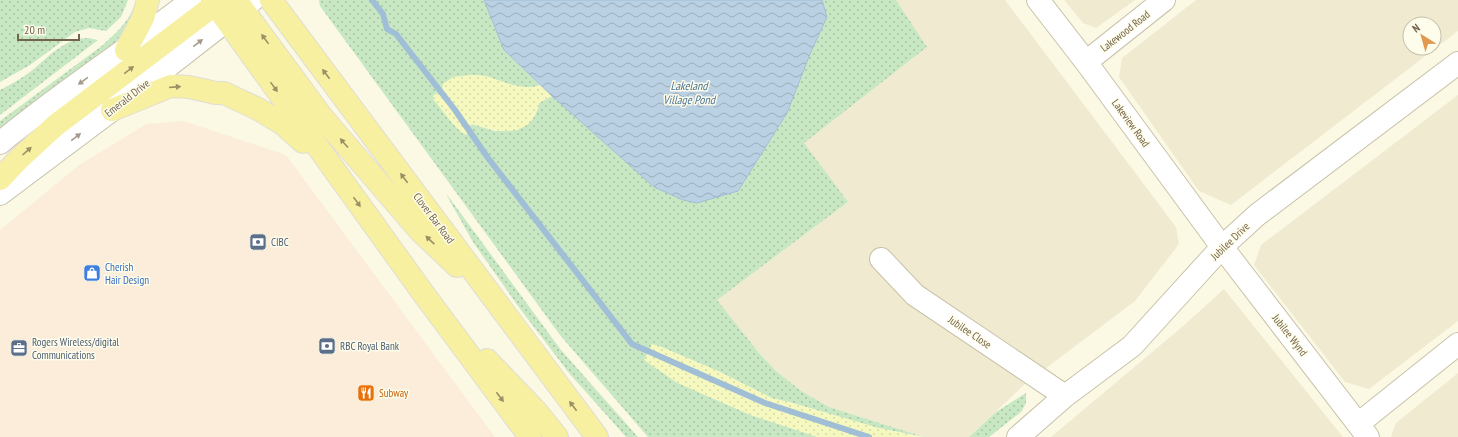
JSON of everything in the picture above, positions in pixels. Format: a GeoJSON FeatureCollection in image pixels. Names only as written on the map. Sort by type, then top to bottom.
{"type":"FeatureCollection","features":[{"type":"Feature","properties":{"kind":"main road"},"geometry":{"type":"LineString","coordinates":[[126,50],[143,18],[148,0]]}},
{"type":"Feature","properties":{"kind":"main road","name":"Clover Bar Road"},"geometry":{"type":"LineString","coordinates":[[271,0],[597,437]]}},
{"type":"Feature","properties":{"kind":"main road"},"geometry":{"type":"LineString","coordinates":[[230,5],[322,117],[420,231],[499,305]]}},
{"type":"Feature","properties":{"kind":"main road"},"geometry":{"type":"LineString","coordinates":[[230,5],[334,170],[422,293],[530,437]]}},
{"type":"Feature","properties":{"kind":"main road"},"geometry":{"type":"LineString","coordinates":[[0,179],[19,159],[56,125],[230,5]]}},
{"type":"Feature","properties":{"kind":"main road"},"geometry":{"type":"LineString","coordinates":[[112,110],[171,86],[189,87],[216,93],[224,93],[258,109],[283,124],[334,170]]}},
{"type":"Feature","properties":{"kind":"main road"},"geometry":{"type":"LineString","coordinates":[[422,293],[536,411],[557,437]]}},
{"type":"Feature","properties":{"kind":"street"},"geometry":{"type":"LineString","coordinates":[[0,143],[23,123],[126,50],[192,0]]}},
{"type":"Feature","properties":{"kind":"street","name":"Lakeview Road"},"geometry":{"type":"LineString","coordinates":[[1038,0],[1086,62],[1222,247]]}},
{"type":"Feature","properties":{"kind":"street","name":"Lakewood Road"},"geometry":{"type":"LineString","coordinates":[[1086,62],[1164,0]]}},
{"type":"Feature","properties":{"kind":"street","name":"Emerald Drive"},"geometry":{"type":"LineString","coordinates":[[0,194],[112,110],[230,5]]}},
{"type":"Feature","properties":{"kind":"street","name":"Jubilee Drive"},"geometry":{"type":"LineString","coordinates":[[1018,437],[1065,396],[1132,346],[1222,247],[1257,215],[1458,63]]}},
{"type":"Feature","properties":{"kind":"street","name":"Jubilee Wynd"},"geometry":{"type":"LineString","coordinates":[[1222,247],[1363,430],[1458,344]]}},
{"type":"Feature","properties":{"kind":"street","name":"Jubilee Close"},"geometry":{"type":"LineString","coordinates":[[881,259],[915,295],[1065,396]]}},
{"type":"Feature","properties":{"kind":"shaded area"},"geometry":{"type":"Polygon","coordinates":[[[0,0],[128,0],[121,17],[106,31],[89,28],[75,32],[30,65],[0,82],[0,0]]]}},
{"type":"Feature","properties":{"kind":"shaded area"},"geometry":{"type":"Polygon","coordinates":[[[136,0],[141,0],[123,34],[113,44],[0,130],[0,121],[103,45],[114,35],[131,14],[136,0]]]}},
{"type":"Feature","properties":{"kind":"shaded area"},"geometry":{"type":"Polygon","coordinates":[[[319,0],[484,0],[504,50],[540,85],[534,87],[520,87],[485,76],[472,124],[495,131],[518,130],[538,109],[539,103],[552,96],[654,187],[738,191],[787,113],[810,54],[827,17],[822,0],[896,0],[927,47],[804,143],[848,202],[717,300],[759,353],[776,371],[801,391],[829,407],[924,437],[878,428],[789,402],[772,399],[720,372],[659,346],[676,382],[751,415],[818,437],[648,437],[560,335],[320,6],[319,0]]]}},
{"type":"Feature","properties":{"kind":"shaded area"},"geometry":{"type":"Polygon","coordinates":[[[896,0],[1005,0],[1176,227],[1179,244],[1135,301],[1025,384],[969,437],[924,437],[829,407],[801,391],[776,371],[759,353],[717,300],[848,202],[803,143],[927,47],[896,0]]]}},
{"type":"Feature","properties":{"kind":"shaded area"},"geometry":{"type":"Polygon","coordinates":[[[1064,0],[1135,0],[1096,28],[1083,23],[1064,0]]]}},
{"type":"Feature","properties":{"kind":"shaded area"},"geometry":{"type":"Polygon","coordinates":[[[1196,0],[1458,0],[1458,31],[1442,43],[1442,16],[1402,16],[1402,56],[1425,56],[1231,205],[1199,191],[1119,77],[1122,58],[1196,0]]]}},
{"type":"Feature","properties":{"kind":"shaded area"},"geometry":{"type":"Polygon","coordinates":[[[88,38],[98,40],[0,115],[0,90],[27,74],[59,48],[73,41],[88,38]]]}},
{"type":"Feature","properties":{"kind":"shaded area"},"geometry":{"type":"Polygon","coordinates":[[[1458,95],[1458,321],[1369,389],[1345,382],[1254,265],[1261,245],[1458,95]]]}},
{"type":"Feature","properties":{"kind":"shaded area"},"geometry":{"type":"Polygon","coordinates":[[[184,121],[286,155],[495,437],[0,437],[0,230],[78,166],[146,124],[184,121]]]}},
{"type":"Feature","properties":{"kind":"shaded area"},"geometry":{"type":"Polygon","coordinates":[[[446,194],[561,350],[638,437],[626,437],[569,373],[518,306],[473,242],[446,194]]]}},
{"type":"Feature","properties":{"kind":"shaded area"},"geometry":{"type":"Polygon","coordinates":[[[1224,289],[1343,437],[1051,437],[1182,327],[1224,289]]]}},
{"type":"Feature","properties":{"kind":"shaded area"},"geometry":{"type":"Polygon","coordinates":[[[1458,373],[1458,437],[1391,437],[1396,423],[1458,373]]]}},
{"type":"Feature","properties":{"kind":"shaded area"},"geometry":{"type":"Polygon","coordinates":[[[1026,393],[1026,403],[1021,412],[989,437],[969,437],[996,412],[1026,393]]]}},
{"type":"Feature","properties":{"kind":"sand"},"geometry":{"type":"Polygon","coordinates":[[[471,75],[486,76],[520,87],[534,87],[540,85],[552,96],[539,103],[535,115],[530,123],[522,128],[503,131],[493,130],[472,124],[466,135],[453,124],[433,99],[433,96],[442,89],[443,84],[453,77],[471,75]]]}},
{"type":"Feature","properties":{"kind":"sand"},"geometry":{"type":"Polygon","coordinates":[[[652,344],[720,372],[772,398],[878,428],[922,437],[818,437],[751,415],[676,382],[644,360],[652,344]]]}},
{"type":"Feature","properties":{"kind":"water","name":"Lakeland Village Pond"},"geometry":{"type":"Polygon","coordinates":[[[484,0],[822,0],[827,17],[810,54],[787,113],[738,191],[697,203],[683,200],[654,187],[552,96],[504,50],[484,0]]]}},
{"type":"Feature","properties":{"kind":"waterway"},"geometry":{"type":"LineString","coordinates":[[372,0],[383,14],[387,29],[396,34],[455,110],[488,158],[632,344],[765,403],[869,437]]}},
{"type":"Feature","properties":{"kind":"place","name":"CIBC"},"geometry":{"type":"Point","coordinates":[258,242]}},
{"type":"Feature","properties":{"kind":"place","name":"Cherish Hair Design"},"geometry":{"type":"Point","coordinates":[92,273]}},
{"type":"Feature","properties":{"kind":"place","name":"RBC Royal Bank"},"geometry":{"type":"Point","coordinates":[327,346]}},
{"type":"Feature","properties":{"kind":"place","name":"Rogers Wireless/digital Communications"},"geometry":{"type":"Point","coordinates":[19,348]}},
{"type":"Feature","properties":{"kind":"place","name":"Subway"},"geometry":{"type":"Point","coordinates":[366,393]}}]}
